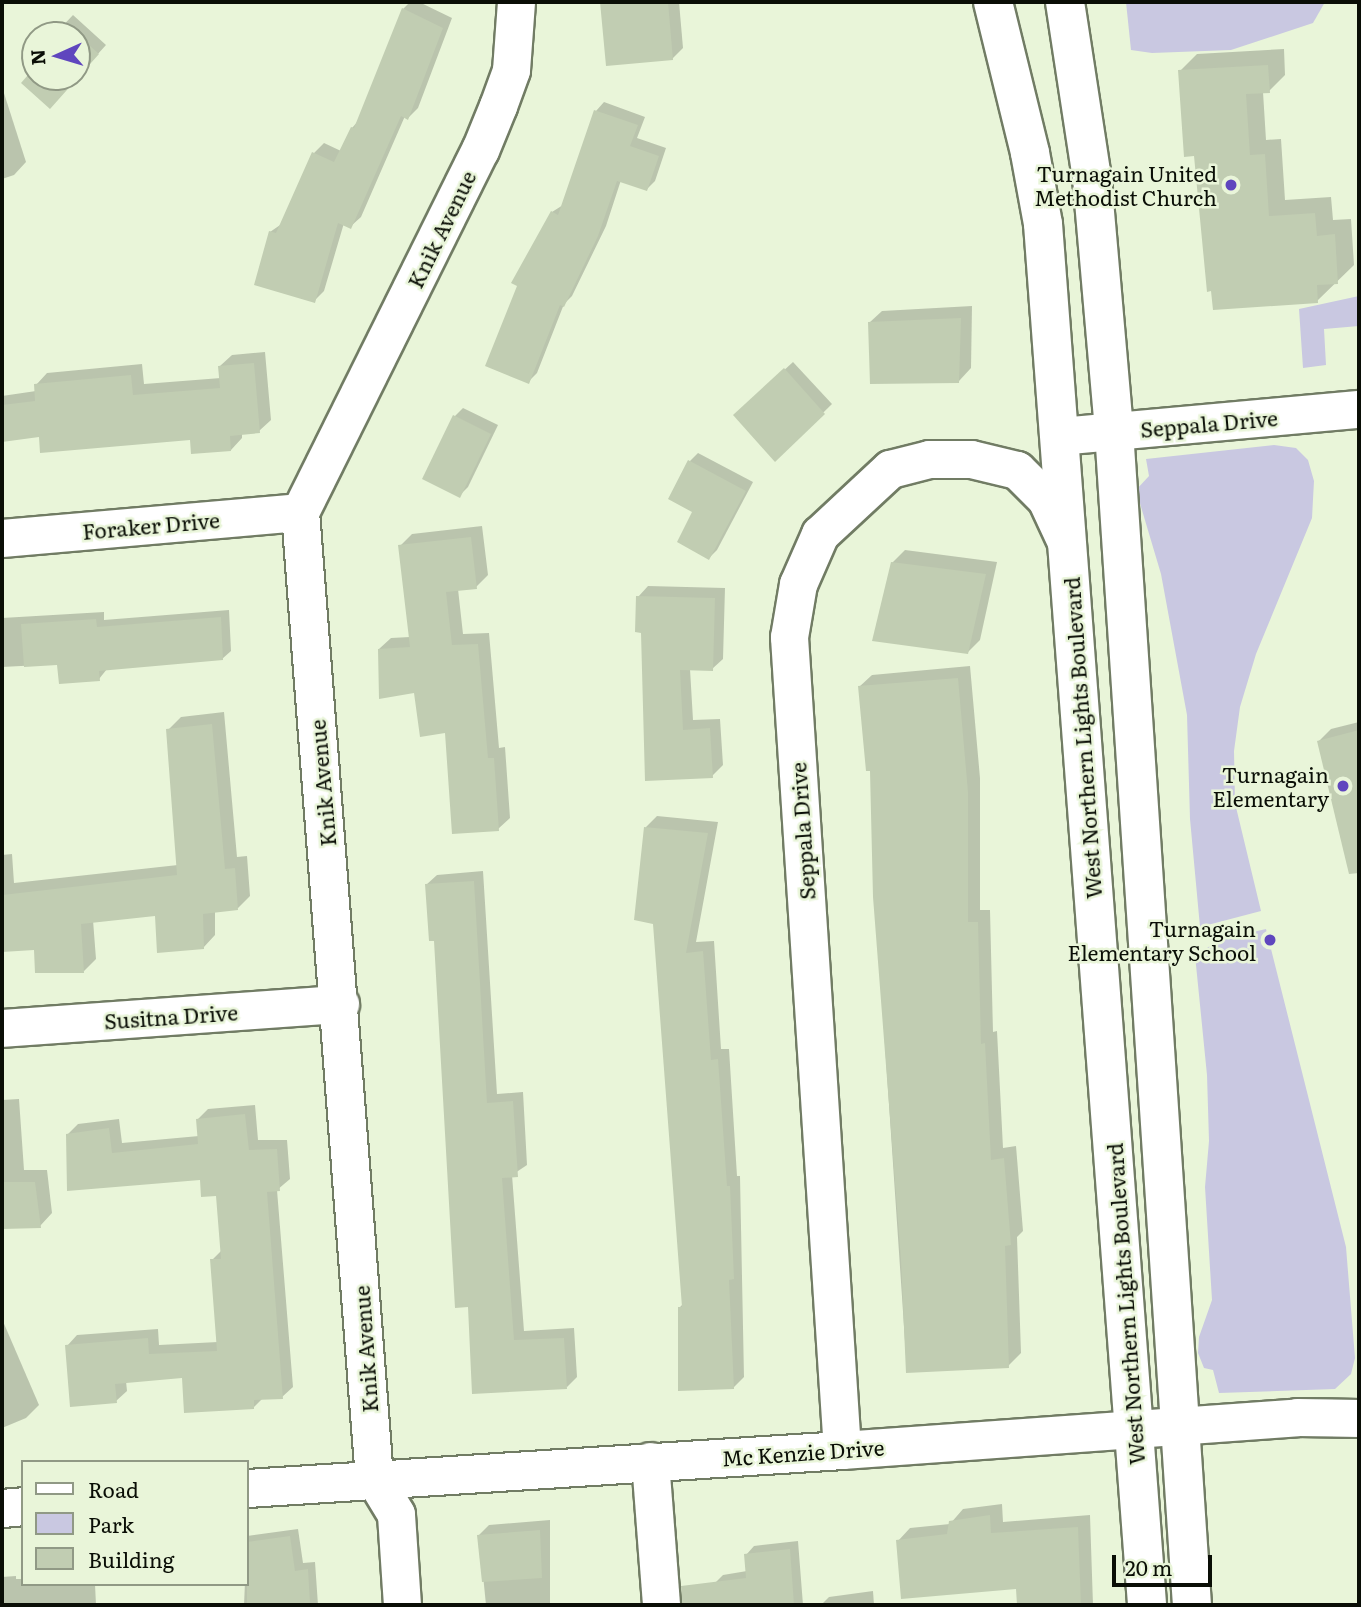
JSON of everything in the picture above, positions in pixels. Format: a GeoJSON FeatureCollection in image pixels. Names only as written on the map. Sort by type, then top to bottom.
{"type":"FeatureCollection","features":[{"type":"Feature","properties":{"kind":"street","name":"Knik Avenue"},"geometry":{"type":"LineString","coordinates":[[402,1605],[396,1514],[374,1478],[340,1004],[300,512],[494,117],[511,70],[516,2]]}},
{"type":"Feature","properties":{"kind":"street","name":"West Northern Lights Boulevard"},"geometry":{"type":"LineString","coordinates":[[993,2],[1027,140],[1043,224],[1147,1605]]}},
{"type":"Feature","properties":{"kind":"street"},"geometry":{"type":"LineString","coordinates":[[1065,2],[1091,178],[1114,431],[1192,1605]]}},
{"type":"Feature","properties":{"kind":"street","name":"Seppala Drive"},"geometry":{"type":"LineString","coordinates":[[1060,436],[1359,409]]}},
{"type":"Feature","properties":{"kind":"street","name":"Seppala Drive"},"geometry":{"type":"LineString","coordinates":[[842,1450],[789,637],[798,584],[820,534],[890,469],[929,459],[971,459],[1017,470],[1046,499],[1068,545]]}},
{"type":"Feature","properties":{"kind":"street","name":"Foraker Drive"},"geometry":{"type":"LineString","coordinates":[[2,538],[300,512]]}},
{"type":"Feature","properties":{"kind":"street","name":"Susitna Drive"},"geometry":{"type":"LineString","coordinates":[[2,1028],[340,1004]]}},
{"type":"Feature","properties":{"kind":"street","name":"Mc Kenzie Drive"},"geometry":{"type":"LineString","coordinates":[[248,1488],[842,1450],[1297,1417],[1359,1418]]}},
{"type":"Feature","properties":{"kind":"street"},"geometry":{"type":"LineString","coordinates":[[650,1461],[661,1605]]}},
{"type":"Feature","properties":{"kind":"street"},"geometry":{"type":"LineString","coordinates":[[2,1508],[21,1506]]}},
{"type":"Feature","properties":{"kind":"green space"},"geometry":{"type":"Polygon","coordinates":[[[1126,2],[1325,2],[1313,23],[1231,50],[1152,53],[1131,50],[1126,2]]]}},
{"type":"Feature","properties":{"kind":"green space"},"geometry":{"type":"Polygon","coordinates":[[[1359,296],[1359,326],[1324,329],[1326,365],[1303,368],[1299,309],[1359,296]]]}},
{"type":"Feature","properties":{"kind":"green space"},"geometry":{"type":"Polygon","coordinates":[[[1274,445],[1296,448],[1308,460],[1314,481],[1312,518],[1256,654],[1240,707],[1234,751],[1235,803],[1261,911],[1200,927],[1190,819],[1187,715],[1161,574],[1136,490],[1149,476],[1146,459],[1274,445]]]}},
{"type":"Feature","properties":{"kind":"green space"},"geometry":{"type":"Polygon","coordinates":[[[1266,929],[1346,1247],[1355,1358],[1351,1374],[1335,1389],[1219,1393],[1213,1370],[1204,1368],[1198,1353],[1199,1337],[1212,1300],[1205,1187],[1209,1141],[1207,1075],[1195,955],[1222,939],[1266,929]]]}},
{"type":"Feature","properties":{"kind":"building"},"geometry":{"type":"Polygon","coordinates":[[[600,2],[668,2],[673,60],[606,66],[600,2]]]}},
{"type":"Feature","properties":{"kind":"building"},"geometry":{"type":"Polygon","coordinates":[[[402,8],[443,28],[408,120],[401,116],[351,229],[338,223],[315,303],[254,285],[269,231],[276,233],[312,152],[334,162],[351,127],[354,128],[402,8]]]}},
{"type":"Feature","properties":{"kind":"building"},"geometry":{"type":"Polygon","coordinates":[[[91,47],[99,54],[91,63],[91,47]]]}},
{"type":"Feature","properties":{"kind":"building","name":"Turnagain United Methodist Church"},"geometry":{"type":"Polygon","coordinates":[[[1268,65],[1270,93],[1246,94],[1250,155],[1265,154],[1269,216],[1315,213],[1317,236],[1335,234],[1338,284],[1317,285],[1318,303],[1213,310],[1211,291],[1207,292],[1194,156],[1184,157],[1178,70],[1268,65]]]}},
{"type":"Feature","properties":{"kind":"building"},"geometry":{"type":"Polygon","coordinates":[[[30,91],[66,91],[50,109],[30,91]]]}},
{"type":"Feature","properties":{"kind":"building"},"geometry":{"type":"Polygon","coordinates":[[[594,110],[638,125],[630,146],[659,156],[647,191],[617,181],[598,236],[564,307],[560,305],[529,384],[485,366],[517,286],[511,283],[551,211],[558,215],[594,110]]]}},
{"type":"Feature","properties":{"kind":"building"},"geometry":{"type":"Polygon","coordinates":[[[961,318],[959,383],[870,384],[868,322],[961,318]]]}},
{"type":"Feature","properties":{"kind":"building"},"geometry":{"type":"Polygon","coordinates":[[[254,363],[260,433],[230,436],[231,451],[191,454],[190,440],[40,453],[39,437],[2,442],[2,405],[35,401],[34,384],[131,375],[133,395],[220,388],[218,366],[254,363]]]}},
{"type":"Feature","properties":{"kind":"building"},"geometry":{"type":"Polygon","coordinates":[[[784,368],[825,414],[775,462],[733,415],[784,368]]]}},
{"type":"Feature","properties":{"kind":"building"},"geometry":{"type":"Polygon","coordinates":[[[453,415],[491,434],[460,498],[422,479],[453,415]]]}},
{"type":"Feature","properties":{"kind":"building"},"geometry":{"type":"Polygon","coordinates":[[[688,460],[746,491],[709,560],[677,542],[692,512],[668,499],[688,460]]]}},
{"type":"Feature","properties":{"kind":"building"},"geometry":{"type":"Polygon","coordinates":[[[471,537],[477,589],[446,592],[452,645],[478,644],[488,758],[494,758],[499,831],[452,834],[445,733],[420,737],[414,693],[379,699],[378,649],[410,647],[398,545],[471,537]]]}},
{"type":"Feature","properties":{"kind":"building"},"geometry":{"type":"Polygon","coordinates":[[[891,562],[986,574],[968,654],[872,641],[891,562]]]}},
{"type":"Feature","properties":{"kind":"building"},"geometry":{"type":"Polygon","coordinates":[[[636,596],[715,598],[713,671],[680,670],[683,730],[710,728],[713,778],[645,781],[641,633],[635,632],[636,596]]]}},
{"type":"Feature","properties":{"kind":"building"},"geometry":{"type":"Polygon","coordinates":[[[221,617],[223,660],[99,671],[100,681],[59,684],[57,665],[24,667],[21,624],[96,619],[97,627],[221,617]]]}},
{"type":"Feature","properties":{"kind":"building"},"geometry":{"type":"Polygon","coordinates":[[[958,678],[968,792],[968,922],[978,922],[981,1044],[985,1043],[991,1160],[1004,1158],[1011,1245],[1005,1246],[1009,1368],[906,1373],[901,1260],[873,897],[870,771],[866,771],[858,686],[958,678]]]}},
{"type":"Feature","properties":{"kind":"building"},"geometry":{"type":"Polygon","coordinates":[[[212,724],[225,869],[235,868],[238,910],[203,914],[204,949],[157,953],[155,916],[81,924],[84,973],[35,973],[34,950],[2,952],[2,895],[177,875],[166,729],[212,724]]]}},
{"type":"Feature","properties":{"kind":"building","name":"Turnagain Elementary"},"geometry":{"type":"Polygon","coordinates":[[[1359,730],[1359,873],[1349,874],[1317,741],[1359,730]]]}},
{"type":"Feature","properties":{"kind":"building"},"geometry":{"type":"Polygon","coordinates":[[[644,827],[708,833],[686,953],[703,951],[711,1060],[718,1059],[727,1186],[730,1186],[734,1279],[729,1280],[734,1389],[678,1391],[678,1307],[682,1307],[653,924],[634,920],[644,827]]]}},
{"type":"Feature","properties":{"kind":"building"},"geometry":{"type":"Polygon","coordinates":[[[474,881],[487,1103],[513,1101],[518,1177],[502,1178],[514,1340],[564,1338],[567,1389],[472,1394],[468,1307],[455,1308],[434,941],[429,941],[425,884],[474,881]]]}},
{"type":"Feature","properties":{"kind":"building"},"geometry":{"type":"Polygon","coordinates":[[[245,1114],[249,1150],[277,1149],[280,1191],[267,1192],[283,1399],[254,1400],[254,1409],[184,1413],[182,1378],[115,1384],[117,1403],[70,1407],[65,1345],[148,1338],[149,1354],[217,1351],[210,1259],[221,1259],[216,1196],[201,1197],[200,1180],[67,1191],[66,1134],[109,1128],[112,1153],[198,1144],[196,1119],[245,1114]]]}},
{"type":"Feature","properties":{"kind":"building"},"geometry":{"type":"Polygon","coordinates":[[[2,1182],[35,1182],[41,1228],[2,1229],[2,1182]]]}},
{"type":"Feature","properties":{"kind":"building"},"geometry":{"type":"Polygon","coordinates":[[[990,1515],[991,1533],[1078,1527],[1081,1605],[1017,1605],[1016,1589],[901,1599],[896,1540],[947,1534],[949,1521],[990,1515]]]}},
{"type":"Feature","properties":{"kind":"building"},"geometry":{"type":"Polygon","coordinates":[[[540,1530],[542,1578],[482,1582],[477,1535],[540,1530]]]}},
{"type":"Feature","properties":{"kind":"building"},"geometry":{"type":"Polygon","coordinates":[[[290,1536],[295,1571],[308,1569],[310,1603],[247,1605],[248,1542],[290,1536]]]}},
{"type":"Feature","properties":{"kind":"building"},"geometry":{"type":"Polygon","coordinates":[[[790,1549],[794,1605],[682,1605],[681,1586],[746,1578],[744,1554],[790,1549]]]}},
{"type":"Feature","properties":{"kind":"place","name":"Turnagain United Methodist Church"},"geometry":{"type":"Point","coordinates":[1231,185]}},
{"type":"Feature","properties":{"kind":"place","name":"Turnagain Elementary"},"geometry":{"type":"Point","coordinates":[1343,786]}},
{"type":"Feature","properties":{"kind":"place","name":"Turnagain Elementary School"},"geometry":{"type":"Point","coordinates":[1270,940]}}]}
